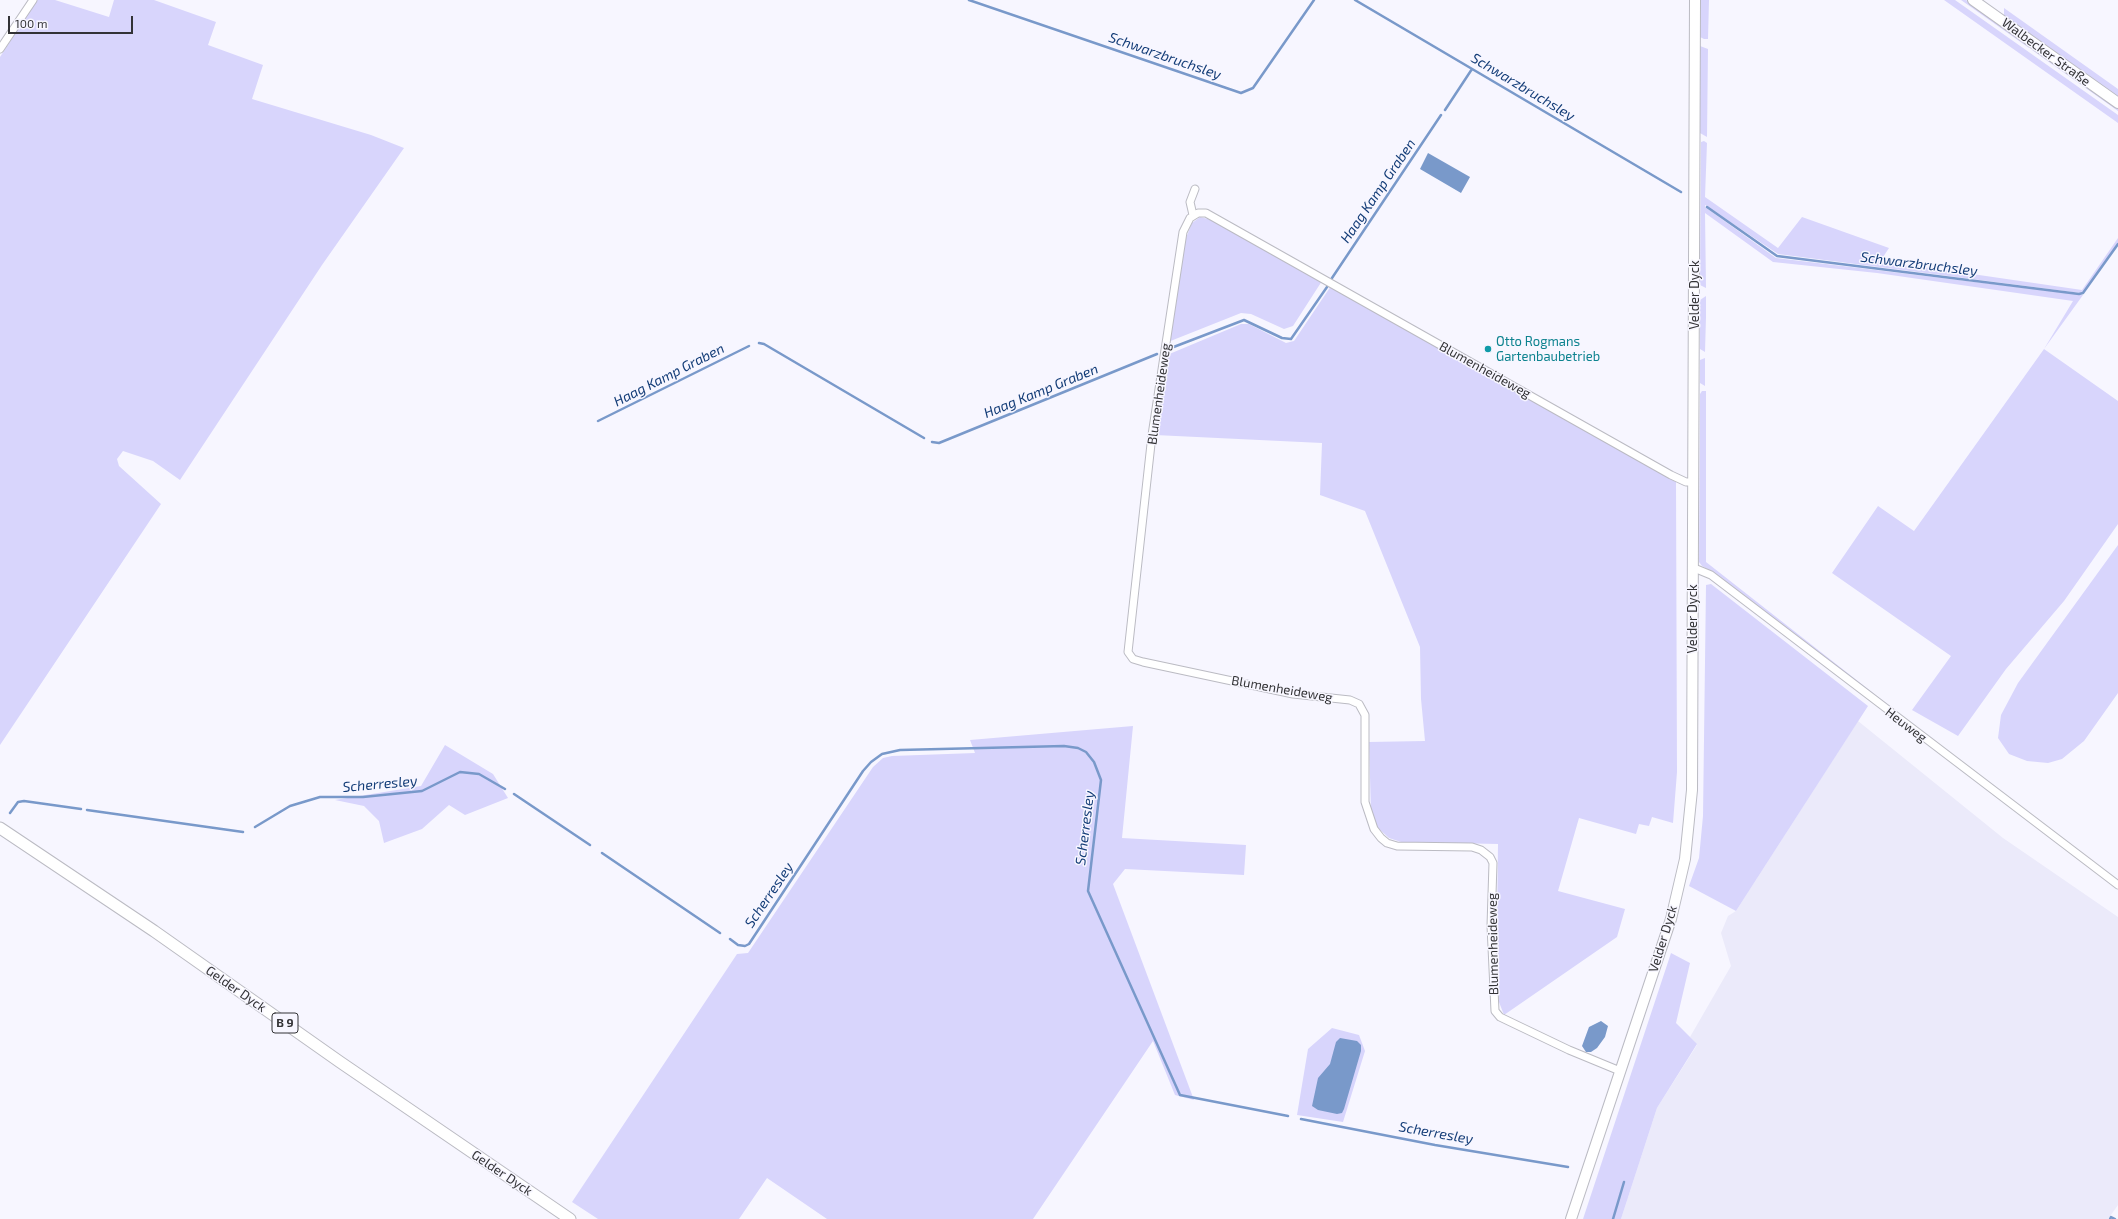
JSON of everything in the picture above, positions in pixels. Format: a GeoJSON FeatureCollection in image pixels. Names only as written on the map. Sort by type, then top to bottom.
{"type":"FeatureCollection","features":[{"type":"Feature","properties":{"kind":"main road","name":"Velder Dyck"},"geometry":{"type":"LineString","coordinates":[[1571,1219],[1671,919],[1685,859],[1692,790],[1696,0]]}},
{"type":"Feature","properties":{"kind":"main road","name":"Walbecker Straße"},"geometry":{"type":"LineString","coordinates":[[1973,0],[2118,103]]}},
{"type":"Feature","properties":{"kind":"main road","name":"Gelder Dyck"},"geometry":{"type":"LineString","coordinates":[[0,828],[154,931],[334,1058],[570,1219]]}},
{"type":"Feature","properties":{"kind":"street"},"geometry":{"type":"LineString","coordinates":[[0,49],[33,0]]}},
{"type":"Feature","properties":{"kind":"street"},"geometry":{"type":"LineString","coordinates":[[1193,215],[1190,202],[1195,189]]}},
{"type":"Feature","properties":{"kind":"street","name":"Blumenheideweg"},"geometry":{"type":"LineString","coordinates":[[1620,1071],[1569,1050],[1506,1020],[1500,1017],[1495,1011],[1491,926],[1492,863],[1490,857],[1481,850],[1472,847],[1397,846],[1387,843],[1381,838],[1374,829],[1365,802],[1365,715],[1360,704],[1350,700],[1312,697],[1143,662],[1133,659],[1128,652],[1152,435],[1183,232],[1193,215],[1198,213],[1212,217],[1671,475],[1686,482],[1694,482]]}},
{"type":"Feature","properties":{"kind":"street","name":"Heuweg"},"geometry":{"type":"LineString","coordinates":[[1694,568],[1711,575],[2118,885]]}},
{"type":"Feature","properties":{"kind":"shaded area"},"geometry":{"type":"Polygon","coordinates":[[[37,0],[55,0],[109,17],[114,0],[154,0],[216,22],[208,45],[263,65],[252,99],[371,135],[404,148],[322,265],[180,480],[153,461],[123,451],[117,459],[119,466],[161,504],[0,745],[0,57],[37,0]]]}},
{"type":"Feature","properties":{"kind":"shaded area"},"geometry":{"type":"Polygon","coordinates":[[[1701,0],[1709,0],[1708,39],[1700,37],[1701,0]]]}},
{"type":"Feature","properties":{"kind":"shaded area"},"geometry":{"type":"Polygon","coordinates":[[[1944,0],[1955,0],[2118,115],[2118,123],[1944,0]]]}},
{"type":"Feature","properties":{"kind":"shaded area"},"geometry":{"type":"Polygon","coordinates":[[[1961,0],[1966,0],[2028,44],[2029,48],[1961,0]]]}},
{"type":"Feature","properties":{"kind":"shaded area"},"geometry":{"type":"Polygon","coordinates":[[[2004,8],[2118,89],[2118,97],[2004,17],[2004,8]]]}},
{"type":"Feature","properties":{"kind":"shaded area"},"geometry":{"type":"Polygon","coordinates":[[[1700,46],[1708,49],[1707,137],[1700,133],[1700,46]]]}},
{"type":"Feature","properties":{"kind":"shaded area"},"geometry":{"type":"Polygon","coordinates":[[[2032,50],[2036,50],[2118,108],[2118,111],[2032,50]]]}},
{"type":"Feature","properties":{"kind":"shaded area"},"geometry":{"type":"Polygon","coordinates":[[[1704,141],[1707,143],[1705,197],[1778,248],[1802,217],[1889,248],[1879,263],[1931,268],[2082,290],[2118,238],[2118,243],[2083,292],[2080,293],[1778,254],[1705,205],[1705,207],[1776,258],[2083,295],[2044,349],[2073,301],[1877,273],[1773,262],[1705,213],[1706,288],[1700,285],[1701,142],[1704,141]]]}},
{"type":"Feature","properties":{"kind":"shaded area"},"geometry":{"type":"Polygon","coordinates":[[[1428,153],[1470,177],[1461,193],[1420,169],[1428,153]]]}},
{"type":"Feature","properties":{"kind":"shaded area"},"geometry":{"type":"Polygon","coordinates":[[[1200,217],[1212,220],[1322,281],[1293,326],[1284,329],[1251,314],[1241,313],[1168,342],[1186,238],[1192,223],[1200,217]]]}},
{"type":"Feature","properties":{"kind":"shaded area"},"geometry":{"type":"Polygon","coordinates":[[[1331,286],[1676,482],[1677,772],[1673,823],[1652,817],[1649,826],[1639,824],[1636,834],[1579,818],[1558,891],[1625,909],[1617,937],[1504,1015],[1499,1002],[1497,929],[1498,844],[1401,842],[1389,838],[1378,828],[1371,812],[1369,742],[1425,741],[1421,699],[1420,647],[1365,511],[1320,495],[1322,443],[1155,435],[1167,355],[1241,324],[1249,324],[1286,343],[1294,341],[1331,286]]]}},
{"type":"Feature","properties":{"kind":"shaded area"},"geometry":{"type":"Polygon","coordinates":[[[1706,296],[1705,352],[1700,349],[1700,300],[1706,296]]]}},
{"type":"Feature","properties":{"kind":"shaded area"},"geometry":{"type":"Polygon","coordinates":[[[2044,349],[2118,401],[2118,524],[2064,601],[2006,669],[1958,736],[1912,710],[1951,656],[1832,573],[1878,506],[1914,531],[2044,349]]]}},
{"type":"Feature","properties":{"kind":"shaded area"},"geometry":{"type":"Polygon","coordinates":[[[1705,358],[1705,386],[1700,383],[1700,360],[1705,358]]]}},
{"type":"Feature","properties":{"kind":"shaded area"},"geometry":{"type":"Polygon","coordinates":[[[1702,391],[1706,391],[1706,562],[1947,751],[1788,632],[1702,566],[1699,562],[1700,394],[1702,391]]]}},
{"type":"Feature","properties":{"kind":"shaded area"},"geometry":{"type":"Polygon","coordinates":[[[2118,545],[2118,693],[2084,741],[2062,759],[2048,763],[2027,761],[2009,754],[1998,738],[2001,715],[2018,683],[2118,545]]]}},
{"type":"Feature","properties":{"kind":"shaded area"},"geometry":{"type":"Polygon","coordinates":[[[1711,584],[1868,706],[1736,911],[1689,886],[1699,858],[1703,816],[1706,585],[1711,584]]]}},
{"type":"Feature","properties":{"kind":"shaded area"},"geometry":{"type":"Polygon","coordinates":[[[1858,721],[2003,838],[2118,917],[2118,1205],[2108,1219],[1621,1219],[1657,1108],[1697,1045],[1690,1037],[1731,966],[1721,933],[1728,916],[1736,911],[1858,721]]]}},
{"type":"Feature","properties":{"kind":"shaded area"},"geometry":{"type":"Polygon","coordinates":[[[1133,726],[1122,838],[1246,845],[1244,875],[1125,869],[1113,884],[1194,1100],[1175,1095],[1153,1041],[1033,1219],[827,1219],[767,1178],[739,1219],[598,1219],[572,1202],[737,954],[748,953],[873,767],[883,758],[892,756],[975,753],[970,740],[1133,726]]]}},
{"type":"Feature","properties":{"kind":"shaded area"},"geometry":{"type":"Polygon","coordinates":[[[445,745],[493,774],[508,798],[465,815],[449,805],[422,829],[384,843],[379,821],[364,806],[335,800],[421,786],[445,745]]]}},
{"type":"Feature","properties":{"kind":"shaded area"},"geometry":{"type":"Polygon","coordinates":[[[1671,953],[1690,963],[1676,1023],[1697,1044],[1657,1108],[1621,1219],[1583,1219],[1671,953]]]}},
{"type":"Feature","properties":{"kind":"shaded area"},"geometry":{"type":"Polygon","coordinates":[[[1601,1021],[1608,1026],[1605,1037],[1597,1048],[1591,1052],[1586,1052],[1582,1046],[1589,1027],[1601,1021]]]}},
{"type":"Feature","properties":{"kind":"shaded area"},"geometry":{"type":"Polygon","coordinates":[[[1332,1028],[1359,1035],[1365,1051],[1343,1122],[1297,1115],[1308,1049],[1332,1028]]]}},
{"type":"Feature","properties":{"kind":"shaded area"},"geometry":{"type":"Polygon","coordinates":[[[1340,1038],[1357,1041],[1361,1045],[1361,1051],[1344,1109],[1342,1113],[1337,1114],[1318,1110],[1312,1106],[1318,1078],[1330,1064],[1336,1042],[1340,1038]]]}},
{"type":"Feature","properties":{"kind":"waterway","name":"Schwarzbruchsley"},"geometry":{"type":"LineString","coordinates":[[969,0],[1241,93],[1253,88],[1314,0]]}},
{"type":"Feature","properties":{"kind":"waterway","name":"Schwarzbruchsley"},"geometry":{"type":"LineString","coordinates":[[1355,0],[1681,192]]}},
{"type":"Feature","properties":{"kind":"waterway","name":"Haag Kamp Graben"},"geometry":{"type":"LineString","coordinates":[[1445,110],[1472,69]]}},
{"type":"Feature","properties":{"kind":"waterway","name":"Haag Kamp Graben"},"geometry":{"type":"LineString","coordinates":[[1332,278],[1441,115]]}},
{"type":"Feature","properties":{"kind":"waterway","name":"Schwarzbruchsley"},"geometry":{"type":"LineString","coordinates":[[1707,207],[1777,256],[2079,294],[2083,293],[2118,244]]}},
{"type":"Feature","properties":{"kind":"waterway","name":"Haag Kamp Graben"},"geometry":{"type":"LineString","coordinates":[[1171,348],[1244,320],[1282,338],[1291,339],[1327,287]]}},
{"type":"Feature","properties":{"kind":"waterway","name":"Haag Kamp Graben"},"geometry":{"type":"LineString","coordinates":[[759,343],[764,344],[924,438]]}},
{"type":"Feature","properties":{"kind":"waterway","name":"Haag Kamp Graben"},"geometry":{"type":"LineString","coordinates":[[598,421],[749,346]]}},
{"type":"Feature","properties":{"kind":"waterway","name":"Haag Kamp Graben"},"geometry":{"type":"LineString","coordinates":[[932,442],[939,443],[1157,354]]}},
{"type":"Feature","properties":{"kind":"waterway","name":"Scherresley"},"geometry":{"type":"LineString","coordinates":[[730,939],[738,945],[745,946],[749,944],[863,771],[871,762],[882,754],[900,750],[1064,746],[1078,748],[1086,752],[1094,762],[1101,780],[1088,891],[1180,1095],[1288,1116]]}},
{"type":"Feature","properties":{"kind":"waterway","name":"Scherresley"},"geometry":{"type":"LineString","coordinates":[[255,827],[290,806],[320,797],[363,797],[422,791],[460,772],[479,774],[505,789]]}},
{"type":"Feature","properties":{"kind":"waterway","name":"Scherresley"},"geometry":{"type":"LineString","coordinates":[[514,794],[590,845]]}},
{"type":"Feature","properties":{"kind":"waterway","name":"Scherresley"},"geometry":{"type":"LineString","coordinates":[[10,813],[18,802],[24,801],[81,809]]}},
{"type":"Feature","properties":{"kind":"waterway","name":"Scherresley"},"geometry":{"type":"LineString","coordinates":[[87,810],[243,832]]}},
{"type":"Feature","properties":{"kind":"waterway","name":"Scherresley"},"geometry":{"type":"LineString","coordinates":[[602,853],[720,933]]}},
{"type":"Feature","properties":{"kind":"waterway","name":"Scherresley"},"geometry":{"type":"LineString","coordinates":[[1301,1119],[1435,1145],[1568,1167]]}},
{"type":"Feature","properties":{"kind":"waterway","name":"Scherresley"},"geometry":{"type":"LineString","coordinates":[[1613,1219],[1624,1182]]}},
{"type":"Feature","properties":{"kind":"waterway","name":"Scherresley"},"geometry":{"type":"LineString","coordinates":[[2110,1219],[2111,1217],[2115,1219]]}},
{"type":"Feature","properties":{"kind":"place","name":"Otto Rogmans Gartenbaubetrieb"},"geometry":{"type":"Point","coordinates":[1488,349]}}]}
